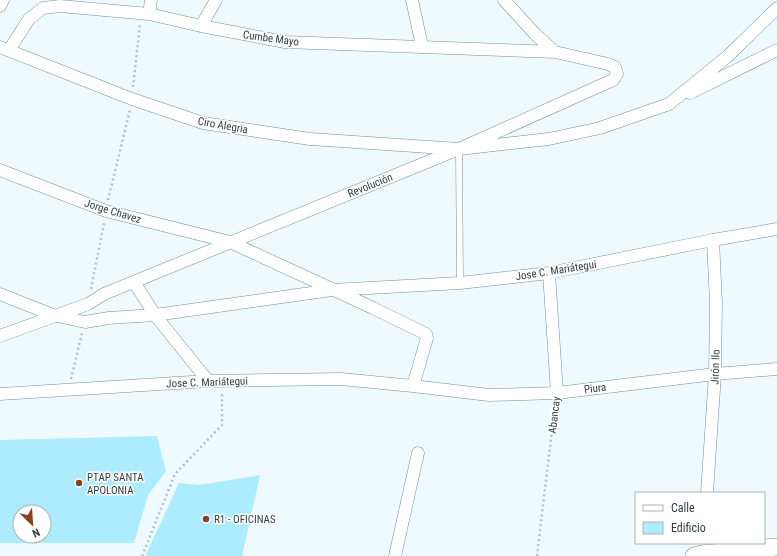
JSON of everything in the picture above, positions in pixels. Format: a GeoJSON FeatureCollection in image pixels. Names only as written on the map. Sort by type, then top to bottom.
{"type":"FeatureCollection","features":[{"type":"Feature","properties":{"kind":"street"},"geometry":{"type":"LineString","coordinates":[[0,6],[3,0]]}},
{"type":"Feature","properties":{"kind":"street"},"geometry":{"type":"LineString","coordinates":[[149,14],[151,0]]}},
{"type":"Feature","properties":{"kind":"street"},"geometry":{"type":"LineString","coordinates":[[201,26],[216,0]]}},
{"type":"Feature","properties":{"kind":"street"},"geometry":{"type":"LineString","coordinates":[[412,0],[422,46]]}},
{"type":"Feature","properties":{"kind":"street"},"geometry":{"type":"LineString","coordinates":[[504,0],[535,34],[555,52]]}},
{"type":"Feature","properties":{"kind":"street","name":"Cumbe Mayo"},"geometry":{"type":"LineString","coordinates":[[4,48],[28,19],[43,8],[60,6],[149,14],[201,26],[285,42],[555,52],[608,64]]}},
{"type":"Feature","properties":{"kind":"street"},"geometry":{"type":"LineString","coordinates":[[670,104],[728,56],[777,8]]}},
{"type":"Feature","properties":{"kind":"street","name":"Ciro Alegria"},"geometry":{"type":"LineString","coordinates":[[4,48],[132,99],[203,123],[310,139],[459,149]]}},
{"type":"Feature","properties":{"kind":"street"},"geometry":{"type":"LineString","coordinates":[[459,149],[549,139],[600,128],[670,104],[777,50]]}},
{"type":"Feature","properties":{"kind":"street","name":"Revolución"},"geometry":{"type":"LineString","coordinates":[[53,315],[88,304],[104,294],[459,149],[613,80],[617,74],[615,67],[608,64]]}},
{"type":"Feature","properties":{"kind":"street","name":"Jorge Chavez"},"geometry":{"type":"LineString","coordinates":[[0,170],[106,211],[230,242],[426,334],[427,338],[413,386]]}},
{"type":"Feature","properties":{"kind":"street","name":"Jose C. Mariátegui"},"geometry":{"type":"LineString","coordinates":[[0,294],[53,315],[84,322],[332,290],[460,283],[549,273],[713,240],[777,230]]}},
{"type":"Feature","properties":{"kind":"street","name":"Jirón Ilo"},"geometry":{"type":"LineString","coordinates":[[707,492],[715,374],[716,303],[713,240]]}},
{"type":"Feature","properties":{"kind":"street","name":"Abancay"},"geometry":{"type":"LineString","coordinates":[[549,273],[557,392]]}},
{"type":"Feature","properties":{"kind":"street"},"geometry":{"type":"LineString","coordinates":[[134,282],[155,314],[208,381]]}},
{"type":"Feature","properties":{"kind":"street"},"geometry":{"type":"LineString","coordinates":[[0,336],[53,315]]}},
{"type":"Feature","properties":{"kind":"street","name":"Piura"},"geometry":{"type":"LineString","coordinates":[[413,386],[489,395],[557,392],[715,374],[777,369]]}},
{"type":"Feature","properties":{"kind":"street","name":"Jose C. Mariátegui"},"geometry":{"type":"LineString","coordinates":[[0,394],[208,381],[341,379],[413,386]]}},
{"type":"Feature","properties":{"kind":"street"},"geometry":{"type":"LineString","coordinates":[[395,556],[418,453]]}},
{"type":"Feature","properties":{"kind":"street"},"geometry":{"type":"LineString","coordinates":[[700,551],[777,547]]}},
{"type":"Feature","properties":{"kind":"lane"},"geometry":{"type":"LineString","coordinates":[[459,149],[460,283]]}},
{"type":"Feature","properties":{"kind":"path"},"geometry":{"type":"LineString","coordinates":[[142,556],[175,474],[222,425],[222,381]]}},
{"type":"Feature","properties":{"kind":"path","name":"Abancay"},"geometry":{"type":"LineString","coordinates":[[537,556],[557,392]]}},
{"type":"Feature","properties":{"kind":"building","name":"PTAP SANTA APOLONIA"},"geometry":{"type":"Polygon","coordinates":[[[157,436],[166,471],[148,495],[134,543],[52,543],[52,504],[12,504],[12,543],[0,543],[0,440],[157,436]]]}},
{"type":"Feature","properties":{"kind":"building","name":"R1 - OFICINAS"},"geometry":{"type":"Polygon","coordinates":[[[260,475],[242,556],[147,556],[146,554],[179,483],[199,485],[260,475]]]}},
{"type":"Feature","properties":{"kind":"place","name":"PTAP SANTA APOLONIA"},"geometry":{"type":"Point","coordinates":[79,483]}},
{"type":"Feature","properties":{"kind":"place","name":"R1 - OFICINAS"},"geometry":{"type":"Point","coordinates":[206,519]}}]}
